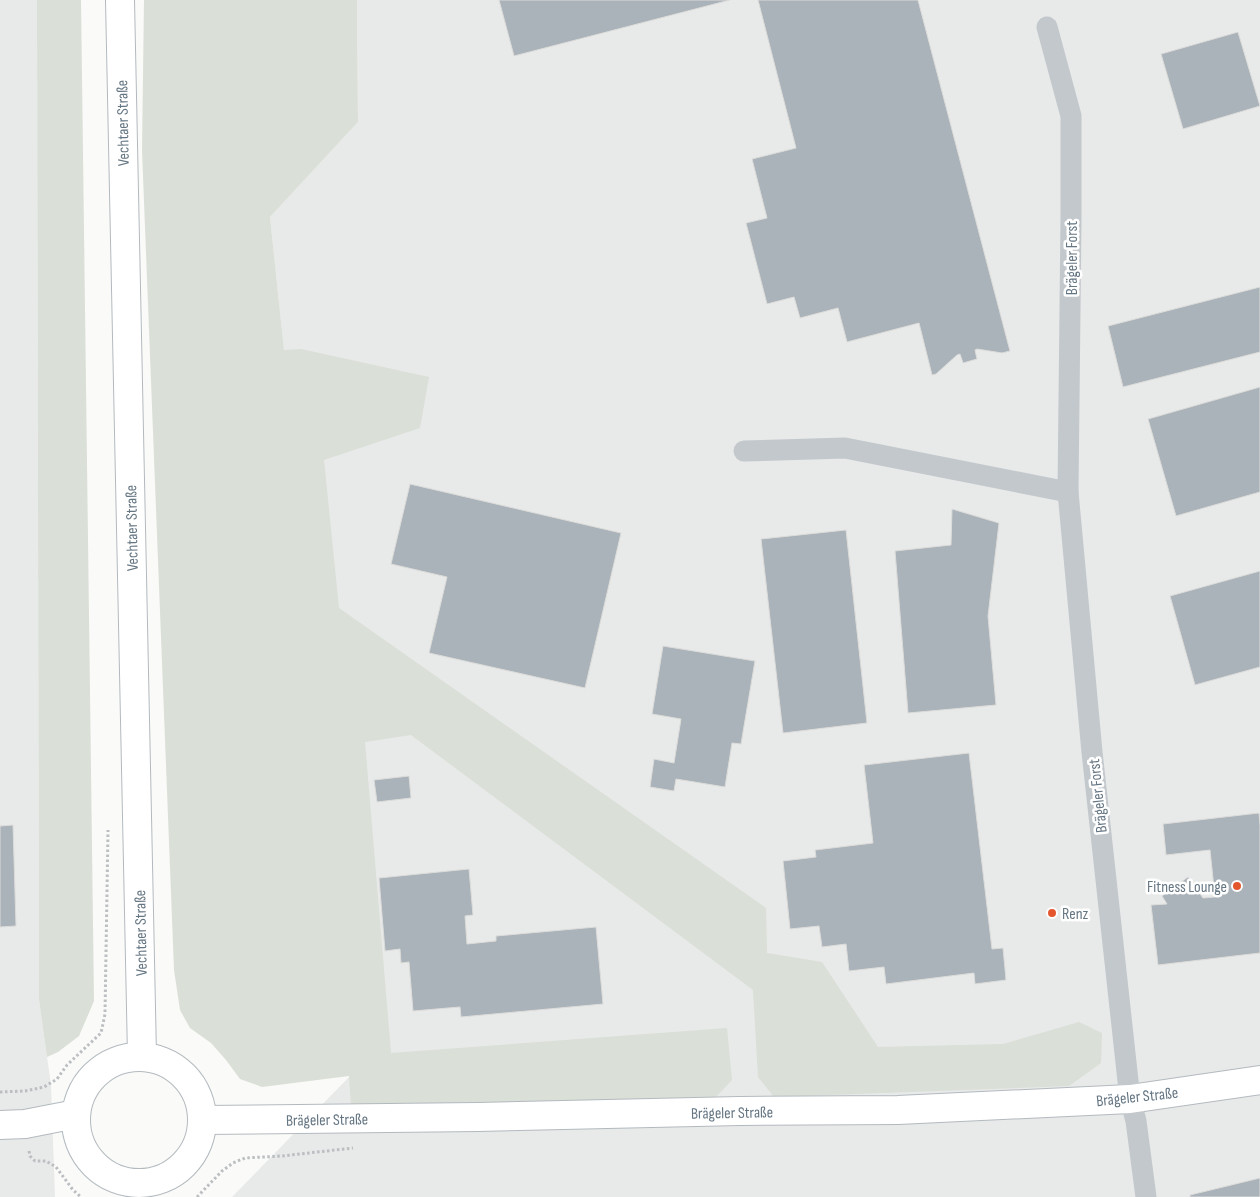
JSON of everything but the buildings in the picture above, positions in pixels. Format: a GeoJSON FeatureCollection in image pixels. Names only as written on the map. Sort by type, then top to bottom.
{"type":"FeatureCollection","features":[{"type":"Feature","properties":{"kind":"main road","name":"Vechtaer Straße"},"geometry":{"type":"LineString","coordinates":[[120,0],[142,1056]]}},
{"type":"Feature","properties":{"kind":"main road"},"geometry":{"type":"LineString","coordinates":[[142,1056],[165,1062],[183,1075],[191,1085],[197,1098],[203,1120],[197,1145],[182,1166],[164,1178],[134,1191],[108,1176],[91,1162],[77,1136],[76,1114],[84,1088],[98,1071],[124,1059],[142,1056]]}},
{"type":"Feature","properties":{"kind":"main road","name":"Brägeler Straße"},"geometry":{"type":"LineString","coordinates":[[203,1120],[898,1110],[1130,1099],[1260,1080]]}},
{"type":"Feature","properties":{"kind":"main road"},"geometry":{"type":"LineString","coordinates":[[0,1125],[25,1124],[76,1114]]}},
{"type":"Feature","properties":{"kind":"street","name":"Brägeler Forst"},"geometry":{"type":"LineString","coordinates":[[1047,27],[1070,116],[1071,218],[1068,492],[1093,762],[1130,1099],[1136,1121],[1146,1197]]}},
{"type":"Feature","properties":{"kind":"street"},"geometry":{"type":"LineString","coordinates":[[744,451],[845,448],[1068,492]]}},
{"type":"Feature","properties":{"kind":"path"},"geometry":{"type":"LineString","coordinates":[[0,1092],[44,1088],[57,1079],[67,1065],[101,1033],[105,1014],[108,821]]}},
{"type":"Feature","properties":{"kind":"shaded area"},"geometry":{"type":"Polygon","coordinates":[[[0,0],[37,0],[39,1000],[51,1085],[55,1197],[0,1197],[0,0]]]}},
{"type":"Feature","properties":{"kind":"shaded area"},"geometry":{"type":"Polygon","coordinates":[[[37,0],[81,0],[94,1001],[79,1036],[58,1052],[47,1057],[39,1000],[37,0]]]}},
{"type":"Feature","properties":{"kind":"shaded area"},"geometry":{"type":"Polygon","coordinates":[[[144,0],[357,0],[358,122],[270,217],[284,350],[301,349],[429,377],[420,428],[324,460],[339,608],[766,908],[767,953],[822,962],[878,1047],[1003,1044],[1079,1022],[1102,1033],[1101,1063],[1069,1086],[774,1097],[758,1077],[753,990],[411,735],[365,742],[391,1053],[727,1028],[732,1080],[714,1099],[351,1105],[349,1076],[262,1087],[240,1079],[211,1043],[190,1028],[180,1010],[174,970],[142,150],[144,0]]]}},
{"type":"Feature","properties":{"kind":"shaded area"},"geometry":{"type":"Polygon","coordinates":[[[357,0],[1260,0],[1260,1197],[232,1197],[350,1076],[284,351],[270,217],[358,122],[357,0]]]}},
{"type":"Feature","properties":{"kind":"place","name":"Fitness Lounge"},"geometry":{"type":"Point","coordinates":[1237,886]}},
{"type":"Feature","properties":{"kind":"place","name":"Renz"},"geometry":{"type":"Point","coordinates":[1052,913]}}]}
